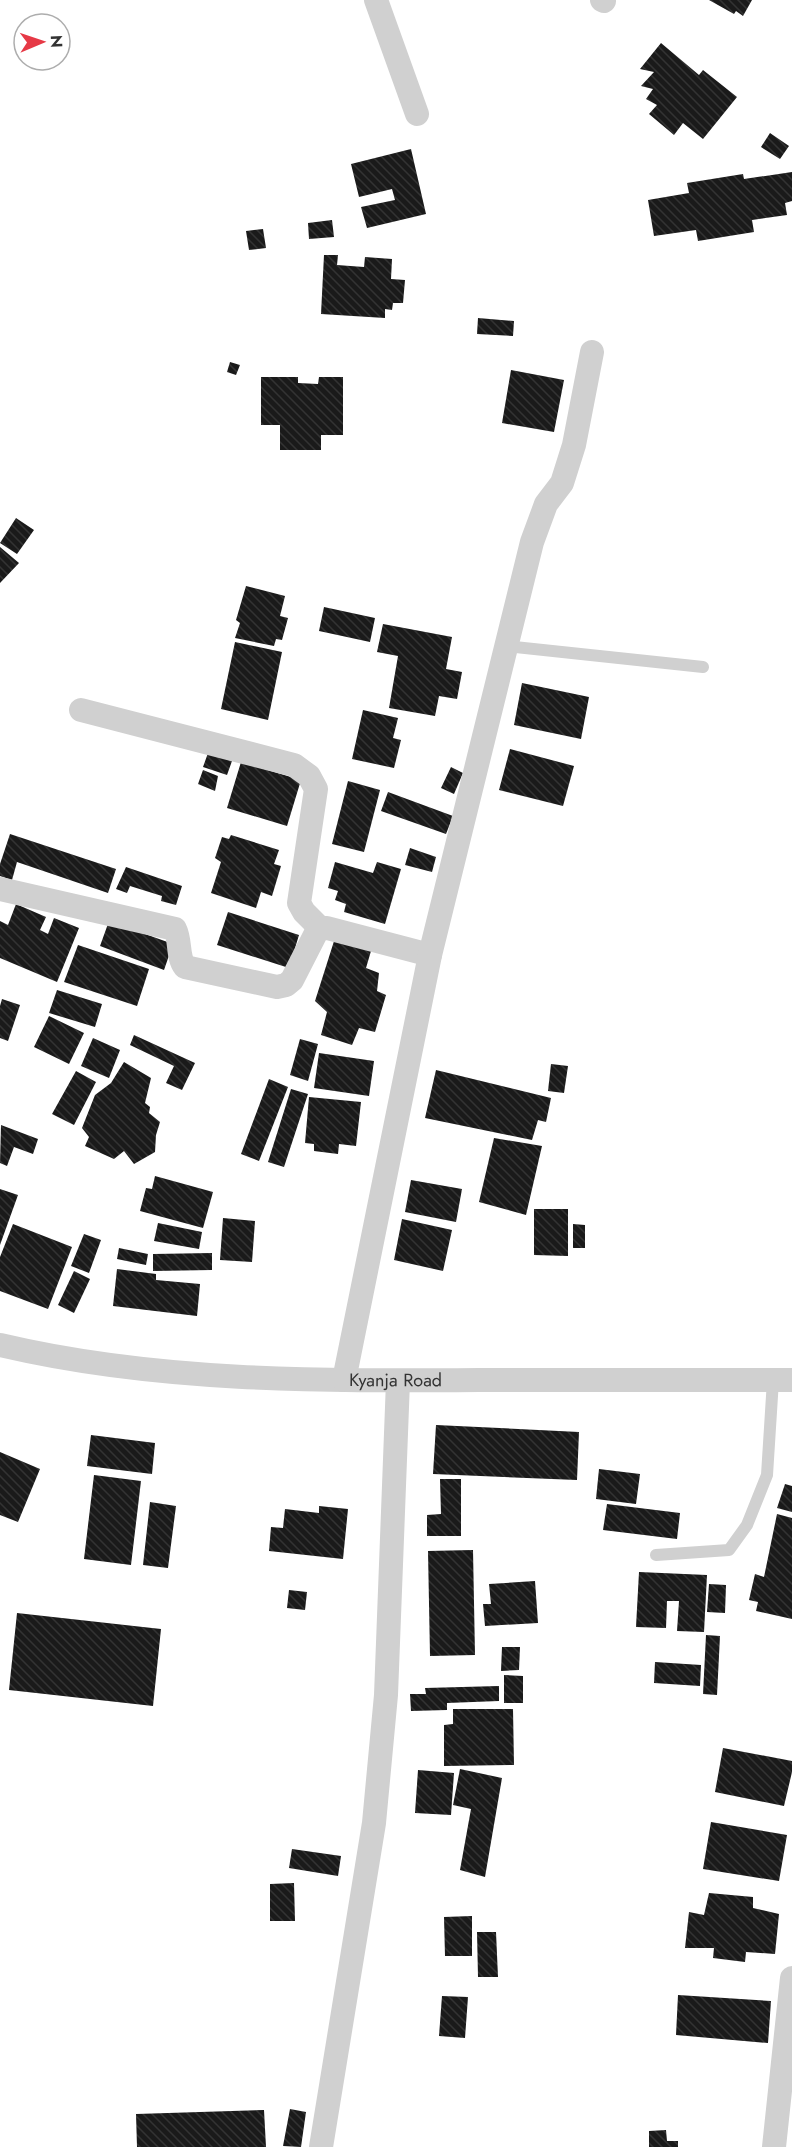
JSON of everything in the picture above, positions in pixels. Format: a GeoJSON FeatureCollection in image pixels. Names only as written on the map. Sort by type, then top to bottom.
{"type":"FeatureCollection","features":[{"type":"Feature","properties":{"kind":"street"},"geometry":{"type":"LineString","coordinates":[[376,0],[417,114]]}},
{"type":"Feature","properties":{"kind":"street"},"geometry":{"type":"LineString","coordinates":[[344,1380],[430,955],[532,542],[546,504],[562,483],[574,445],[592,352]]}},
{"type":"Feature","properties":{"kind":"street"},"geometry":{"type":"LineString","coordinates":[[81,710],[294,765],[309,776],[316,789],[299,903],[304,912],[320,928],[430,955]]}},
{"type":"Feature","properties":{"kind":"street"},"geometry":{"type":"LineString","coordinates":[[0,889],[175,929],[178,935],[180,961],[185,967],[277,987],[286,985],[292,980],[320,928]]}},
{"type":"Feature","properties":{"kind":"street","name":"Kyanja Road"},"geometry":{"type":"LineString","coordinates":[[0,1345],[37,1354],[132,1368],[214,1375],[398,1381],[783,1380]]}},
{"type":"Feature","properties":{"kind":"street"},"geometry":{"type":"LineString","coordinates":[[321,2147],[375,1812],[386,1695],[398,1381]]}},
{"type":"Feature","properties":{"kind":"street"},"geometry":{"type":"LineString","coordinates":[[774,2147],[792,1978]]}},
{"type":"Feature","properties":{"kind":"lane"},"geometry":{"type":"LineString","coordinates":[[506,646],[703,667]]}},
{"type":"Feature","properties":{"kind":"lane"},"geometry":{"type":"LineString","coordinates":[[656,1555],[729,1550],[747,1525],[767,1475],[783,1380]]}},
{"type":"Feature","properties":{"kind":"building"},"geometry":{"type":"Polygon","coordinates":[[[709,0],[752,0],[743,16],[736,11],[734,14],[709,0]]]}},
{"type":"Feature","properties":{"kind":"building"},"geometry":{"type":"Polygon","coordinates":[[[661,43],[699,75],[703,70],[737,97],[703,139],[683,123],[674,135],[649,114],[657,105],[646,99],[653,89],[641,86],[654,72],[640,69],[661,43]]]}},
{"type":"Feature","properties":{"kind":"building"},"geometry":{"type":"Polygon","coordinates":[[[770,133],[789,146],[780,159],[761,147],[770,133]]]}},
{"type":"Feature","properties":{"kind":"building"},"geometry":{"type":"Polygon","coordinates":[[[411,149],[426,214],[367,228],[361,207],[395,200],[392,189],[359,197],[351,164],[411,149]]]}},
{"type":"Feature","properties":{"kind":"building"},"geometry":{"type":"Polygon","coordinates":[[[792,172],[792,201],[785,203],[787,215],[752,220],[754,232],[698,241],[696,230],[654,236],[648,200],[689,193],[687,183],[743,174],[744,179],[792,172]]]}},
{"type":"Feature","properties":{"kind":"building"},"geometry":{"type":"Polygon","coordinates":[[[332,220],[334,237],[309,239],[308,223],[332,220]]]}},
{"type":"Feature","properties":{"kind":"building"},"geometry":{"type":"Polygon","coordinates":[[[263,229],[266,248],[249,250],[246,231],[263,229]]]}},
{"type":"Feature","properties":{"kind":"building"},"geometry":{"type":"Polygon","coordinates":[[[324,255],[338,255],[337,265],[364,267],[365,257],[392,259],[391,279],[405,280],[403,303],[393,303],[392,310],[385,309],[385,318],[321,314],[324,255]]]}},
{"type":"Feature","properties":{"kind":"building"},"geometry":{"type":"Polygon","coordinates":[[[478,318],[514,321],[513,336],[477,334],[478,318]]]}},
{"type":"Feature","properties":{"kind":"building"},"geometry":{"type":"Polygon","coordinates":[[[230,362],[240,365],[236,375],[227,372],[230,362]]]}},
{"type":"Feature","properties":{"kind":"building"},"geometry":{"type":"Polygon","coordinates":[[[511,370],[564,380],[554,432],[502,423],[511,370]]]}},
{"type":"Feature","properties":{"kind":"building"},"geometry":{"type":"Polygon","coordinates":[[[261,377],[298,377],[298,383],[318,384],[319,377],[343,377],[343,435],[321,435],[321,450],[280,450],[280,425],[261,425],[261,377]]]}},
{"type":"Feature","properties":{"kind":"building"},"geometry":{"type":"Polygon","coordinates":[[[16,518],[34,530],[17,554],[0,543],[16,518]]]}},
{"type":"Feature","properties":{"kind":"building"},"geometry":{"type":"Polygon","coordinates":[[[0,547],[19,563],[0,583],[0,547]]]}},
{"type":"Feature","properties":{"kind":"building"},"geometry":{"type":"Polygon","coordinates":[[[246,586],[285,596],[280,616],[288,618],[282,640],[276,639],[274,646],[235,638],[240,623],[236,620],[246,586]]]}},
{"type":"Feature","properties":{"kind":"building"},"geometry":{"type":"Polygon","coordinates":[[[324,607],[375,618],[370,642],[319,631],[324,607]]]}},
{"type":"Feature","properties":{"kind":"building"},"geometry":{"type":"Polygon","coordinates":[[[383,624],[452,637],[446,669],[462,672],[457,699],[439,696],[435,716],[389,708],[398,656],[377,652],[383,624]]]}},
{"type":"Feature","properties":{"kind":"building"},"geometry":{"type":"Polygon","coordinates":[[[235,642],[282,652],[268,720],[221,709],[235,642]]]}},
{"type":"Feature","properties":{"kind":"building"},"geometry":{"type":"Polygon","coordinates":[[[522,683],[589,697],[581,739],[514,725],[522,683]]]}},
{"type":"Feature","properties":{"kind":"building"},"geometry":{"type":"Polygon","coordinates":[[[363,710],[398,718],[393,738],[401,740],[394,768],[352,759],[363,710]]]}},
{"type":"Feature","properties":{"kind":"building"},"geometry":{"type":"Polygon","coordinates":[[[510,749],[574,766],[563,806],[499,790],[510,749]]]}},
{"type":"Feature","properties":{"kind":"building"},"geometry":{"type":"Polygon","coordinates":[[[208,753],[232,761],[227,775],[203,767],[208,753]]]}},
{"type":"Feature","properties":{"kind":"building"},"geometry":{"type":"Polygon","coordinates":[[[241,762],[301,780],[287,826],[227,808],[241,762]]]}},
{"type":"Feature","properties":{"kind":"building"},"geometry":{"type":"Polygon","coordinates":[[[451,767],[463,773],[454,794],[441,788],[451,767]]]}},
{"type":"Feature","properties":{"kind":"building"},"geometry":{"type":"Polygon","coordinates":[[[203,770],[218,776],[215,791],[198,784],[203,770]]]}},
{"type":"Feature","properties":{"kind":"building"},"geometry":{"type":"Polygon","coordinates":[[[348,781],[380,790],[364,852],[332,844],[348,781]]]}},
{"type":"Feature","properties":{"kind":"building"},"geometry":{"type":"Polygon","coordinates":[[[388,792],[453,816],[446,834],[381,811],[388,792]]]}},
{"type":"Feature","properties":{"kind":"building"},"geometry":{"type":"Polygon","coordinates":[[[10,834],[116,869],[108,893],[17,862],[12,880],[0,876],[0,864],[10,834]]]}},
{"type":"Feature","properties":{"kind":"building"},"geometry":{"type":"Polygon","coordinates":[[[231,835],[279,850],[274,864],[281,866],[272,896],[261,892],[256,908],[211,893],[221,862],[215,858],[222,837],[229,839],[231,835]]]}},
{"type":"Feature","properties":{"kind":"building"},"geometry":{"type":"Polygon","coordinates":[[[410,848],[436,857],[432,872],[405,865],[410,848]]]}},
{"type":"Feature","properties":{"kind":"building"},"geometry":{"type":"Polygon","coordinates":[[[335,862],[373,873],[377,862],[401,869],[385,924],[344,912],[346,904],[335,900],[338,891],[328,888],[335,862]]]}},
{"type":"Feature","properties":{"kind":"building"},"geometry":{"type":"Polygon","coordinates":[[[126,867],[182,886],[176,905],[161,901],[162,896],[130,886],[127,893],[116,889],[126,867]]]}},
{"type":"Feature","properties":{"kind":"building"},"geometry":{"type":"Polygon","coordinates":[[[16,904],[46,917],[40,930],[48,934],[54,918],[79,928],[57,982],[0,958],[0,921],[8,925],[16,904]]]}},
{"type":"Feature","properties":{"kind":"building"},"geometry":{"type":"Polygon","coordinates":[[[228,912],[299,935],[289,968],[217,945],[228,912]]]}},
{"type":"Feature","properties":{"kind":"building"},"geometry":{"type":"Polygon","coordinates":[[[109,921],[173,944],[164,970],[100,946],[109,921]]]}},
{"type":"Feature","properties":{"kind":"building"},"geometry":{"type":"Polygon","coordinates":[[[335,938],[371,951],[366,968],[379,973],[377,991],[386,995],[375,1032],[359,1028],[352,1045],[321,1035],[327,1012],[315,1001],[335,938]]]}},
{"type":"Feature","properties":{"kind":"building"},"geometry":{"type":"Polygon","coordinates":[[[78,945],[149,969],[137,1006],[64,982],[78,945]]]}},
{"type":"Feature","properties":{"kind":"building"},"geometry":{"type":"Polygon","coordinates":[[[57,990],[102,1004],[95,1027],[49,1013],[57,990]]]}},
{"type":"Feature","properties":{"kind":"building"},"geometry":{"type":"Polygon","coordinates":[[[2,999],[20,1005],[8,1041],[0,1038],[2,999]]]}},
{"type":"Feature","properties":{"kind":"building"},"geometry":{"type":"Polygon","coordinates":[[[49,1016],[84,1033],[69,1064],[34,1047],[49,1016]]]}},
{"type":"Feature","properties":{"kind":"building"},"geometry":{"type":"Polygon","coordinates":[[[134,1035],[195,1063],[182,1090],[166,1083],[174,1066],[130,1045],[134,1035]]]}},
{"type":"Feature","properties":{"kind":"building"},"geometry":{"type":"Polygon","coordinates":[[[93,1038],[120,1050],[109,1078],[81,1066],[93,1038]]]}},
{"type":"Feature","properties":{"kind":"building"},"geometry":{"type":"Polygon","coordinates":[[[300,1039],[318,1044],[308,1081],[290,1075],[300,1039]]]}},
{"type":"Feature","properties":{"kind":"building"},"geometry":{"type":"Polygon","coordinates":[[[319,1053],[374,1061],[369,1096],[314,1088],[319,1053]]]}},
{"type":"Feature","properties":{"kind":"building"},"geometry":{"type":"Polygon","coordinates":[[[124,1062],[151,1078],[145,1103],[150,1107],[149,1113],[160,1122],[156,1135],[155,1152],[134,1164],[124,1151],[114,1159],[85,1146],[89,1137],[82,1128],[95,1095],[111,1083],[124,1062]]]}},
{"type":"Feature","properties":{"kind":"building"},"geometry":{"type":"Polygon","coordinates":[[[551,1064],[568,1066],[564,1093],[548,1091],[551,1064]]]}},
{"type":"Feature","properties":{"kind":"building"},"geometry":{"type":"Polygon","coordinates":[[[436,1070],[551,1098],[546,1122],[538,1120],[532,1140],[425,1118],[436,1070]]]}},
{"type":"Feature","properties":{"kind":"building"},"geometry":{"type":"Polygon","coordinates":[[[76,1071],[96,1082],[74,1125],[52,1114],[76,1071]]]}},
{"type":"Feature","properties":{"kind":"building"},"geometry":{"type":"Polygon","coordinates":[[[269,1079],[288,1087],[259,1161],[241,1154],[269,1079]]]}},
{"type":"Feature","properties":{"kind":"building"},"geometry":{"type":"Polygon","coordinates":[[[291,1089],[308,1094],[284,1167],[268,1162],[291,1089]]]}},
{"type":"Feature","properties":{"kind":"building"},"geometry":{"type":"Polygon","coordinates":[[[309,1097],[361,1102],[356,1146],[339,1144],[338,1154],[314,1151],[314,1144],[305,1143],[309,1097]]]}},
{"type":"Feature","properties":{"kind":"building"},"geometry":{"type":"Polygon","coordinates":[[[1,1125],[38,1139],[33,1154],[14,1147],[7,1166],[0,1163],[1,1125]]]}},
{"type":"Feature","properties":{"kind":"building"},"geometry":{"type":"Polygon","coordinates":[[[494,1138],[542,1146],[526,1215],[479,1202],[494,1138]]]}},
{"type":"Feature","properties":{"kind":"building"},"geometry":{"type":"Polygon","coordinates":[[[155,1176],[213,1192],[203,1228],[140,1211],[146,1188],[152,1189],[155,1176]]]}},
{"type":"Feature","properties":{"kind":"building"},"geometry":{"type":"Polygon","coordinates":[[[411,1180],[462,1189],[456,1222],[405,1212],[411,1180]]]}},
{"type":"Feature","properties":{"kind":"building"},"geometry":{"type":"Polygon","coordinates":[[[0,1189],[18,1195],[0,1245],[0,1189]]]}},
{"type":"Feature","properties":{"kind":"building"},"geometry":{"type":"Polygon","coordinates":[[[534,1209],[568,1209],[568,1256],[534,1255],[534,1209]]]}},
{"type":"Feature","properties":{"kind":"building"},"geometry":{"type":"Polygon","coordinates":[[[223,1218],[255,1221],[252,1262],[220,1260],[223,1218]]]}},
{"type":"Feature","properties":{"kind":"building"},"geometry":{"type":"Polygon","coordinates":[[[402,1219],[452,1230],[443,1271],[394,1260],[402,1219]]]}},
{"type":"Feature","properties":{"kind":"building"},"geometry":{"type":"Polygon","coordinates":[[[158,1223],[202,1232],[199,1249],[154,1241],[158,1223]]]}},
{"type":"Feature","properties":{"kind":"building"},"geometry":{"type":"Polygon","coordinates":[[[13,1224],[72,1247],[48,1309],[0,1291],[0,1257],[13,1224]]]}},
{"type":"Feature","properties":{"kind":"building"},"geometry":{"type":"Polygon","coordinates":[[[573,1224],[585,1225],[585,1248],[573,1248],[573,1224]]]}},
{"type":"Feature","properties":{"kind":"building"},"geometry":{"type":"Polygon","coordinates":[[[84,1234],[101,1240],[89,1273],[71,1266],[84,1234]]]}},
{"type":"Feature","properties":{"kind":"building"},"geometry":{"type":"Polygon","coordinates":[[[119,1248],[148,1254],[146,1265],[117,1259],[119,1248]]]}},
{"type":"Feature","properties":{"kind":"building"},"geometry":{"type":"Polygon","coordinates":[[[212,1253],[212,1270],[153,1271],[153,1254],[212,1253]]]}},
{"type":"Feature","properties":{"kind":"building"},"geometry":{"type":"Polygon","coordinates":[[[117,1269],[156,1274],[156,1280],[200,1284],[197,1316],[113,1306],[117,1269]]]}},
{"type":"Feature","properties":{"kind":"building"},"geometry":{"type":"Polygon","coordinates":[[[74,1271],[90,1279],[74,1313],[58,1305],[74,1271]]]}},
{"type":"Feature","properties":{"kind":"building"},"geometry":{"type":"Polygon","coordinates":[[[436,1425],[579,1432],[577,1480],[433,1474],[436,1425]]]}},
{"type":"Feature","properties":{"kind":"building"},"geometry":{"type":"Polygon","coordinates":[[[91,1435],[155,1443],[152,1474],[87,1466],[91,1435]]]}},
{"type":"Feature","properties":{"kind":"building"},"geometry":{"type":"Polygon","coordinates":[[[0,1452],[40,1469],[18,1522],[0,1515],[0,1452]]]}},
{"type":"Feature","properties":{"kind":"building"},"geometry":{"type":"Polygon","coordinates":[[[599,1469],[640,1474],[636,1504],[596,1499],[599,1469]]]}},
{"type":"Feature","properties":{"kind":"building"},"geometry":{"type":"Polygon","coordinates":[[[94,1475],[141,1481],[131,1565],[84,1559],[94,1475]]]}},
{"type":"Feature","properties":{"kind":"building"},"geometry":{"type":"Polygon","coordinates":[[[440,1479],[461,1479],[461,1536],[427,1536],[427,1515],[441,1514],[440,1479]]]}},
{"type":"Feature","properties":{"kind":"building"},"geometry":{"type":"Polygon","coordinates":[[[785,1484],[792,1486],[792,1512],[777,1508],[785,1484]]]}},
{"type":"Feature","properties":{"kind":"building"},"geometry":{"type":"Polygon","coordinates":[[[150,1502],[176,1506],[168,1568],[143,1565],[150,1502]]]}},
{"type":"Feature","properties":{"kind":"building"},"geometry":{"type":"Polygon","coordinates":[[[607,1504],[680,1513],[677,1539],[603,1530],[607,1504]]]}},
{"type":"Feature","properties":{"kind":"building"},"geometry":{"type":"Polygon","coordinates":[[[319,1506],[348,1509],[343,1559],[269,1551],[271,1527],[283,1528],[285,1509],[319,1513],[319,1506]]]}},
{"type":"Feature","properties":{"kind":"building"},"geometry":{"type":"Polygon","coordinates":[[[777,1514],[792,1518],[792,1619],[756,1611],[758,1602],[749,1600],[755,1574],[764,1577],[777,1514]]]}},
{"type":"Feature","properties":{"kind":"building"},"geometry":{"type":"Polygon","coordinates":[[[473,1550],[475,1655],[430,1656],[428,1551],[473,1550]]]}},
{"type":"Feature","properties":{"kind":"building"},"geometry":{"type":"Polygon","coordinates":[[[639,1572],[707,1575],[704,1632],[677,1631],[679,1601],[667,1601],[666,1628],[636,1627],[639,1572]]]}},
{"type":"Feature","properties":{"kind":"building"},"geometry":{"type":"Polygon","coordinates":[[[535,1581],[538,1623],[485,1626],[483,1604],[491,1604],[489,1584],[535,1581]]]}},
{"type":"Feature","properties":{"kind":"building"},"geometry":{"type":"Polygon","coordinates":[[[709,1584],[726,1585],[725,1613],[707,1612],[709,1584]]]}},
{"type":"Feature","properties":{"kind":"building"},"geometry":{"type":"Polygon","coordinates":[[[289,1590],[307,1592],[305,1610],[287,1608],[289,1590]]]}},
{"type":"Feature","properties":{"kind":"building"},"geometry":{"type":"Polygon","coordinates":[[[17,1613],[161,1629],[153,1706],[9,1690],[17,1613]]]}},
{"type":"Feature","properties":{"kind":"building"},"geometry":{"type":"Polygon","coordinates":[[[706,1635],[720,1636],[717,1695],[703,1694],[706,1635]]]}},
{"type":"Feature","properties":{"kind":"building"},"geometry":{"type":"Polygon","coordinates":[[[502,1647],[520,1647],[519,1670],[501,1671],[502,1647]]]}},
{"type":"Feature","properties":{"kind":"building"},"geometry":{"type":"Polygon","coordinates":[[[655,1662],[701,1665],[700,1686],[654,1683],[655,1662]]]}},
{"type":"Feature","properties":{"kind":"building"},"geometry":{"type":"Polygon","coordinates":[[[504,1675],[523,1676],[523,1703],[504,1703],[504,1675]]]}},
{"type":"Feature","properties":{"kind":"building"},"geometry":{"type":"Polygon","coordinates":[[[499,1686],[499,1701],[447,1703],[447,1710],[411,1711],[410,1694],[426,1694],[425,1688],[499,1686]]]}},
{"type":"Feature","properties":{"kind":"building"},"geometry":{"type":"Polygon","coordinates":[[[453,1709],[513,1709],[514,1765],[444,1766],[444,1725],[453,1724],[453,1709]]]}},
{"type":"Feature","properties":{"kind":"building"},"geometry":{"type":"Polygon","coordinates":[[[723,1748],[792,1761],[792,1772],[784,1806],[715,1792],[723,1748]]]}},
{"type":"Feature","properties":{"kind":"building"},"geometry":{"type":"Polygon","coordinates":[[[460,1769],[502,1778],[485,1877],[460,1870],[471,1809],[453,1805],[460,1769]]]}},
{"type":"Feature","properties":{"kind":"building"},"geometry":{"type":"Polygon","coordinates":[[[418,1770],[454,1773],[451,1815],[415,1813],[418,1770]]]}},
{"type":"Feature","properties":{"kind":"building"},"geometry":{"type":"Polygon","coordinates":[[[711,1822],[787,1835],[779,1881],[703,1869],[711,1822]]]}},
{"type":"Feature","properties":{"kind":"building"},"geometry":{"type":"Polygon","coordinates":[[[292,1849],[341,1856],[338,1876],[289,1868],[292,1849]]]}},
{"type":"Feature","properties":{"kind":"building"},"geometry":{"type":"Polygon","coordinates":[[[294,1883],[295,1921],[270,1921],[270,1884],[294,1883]]]}},
{"type":"Feature","properties":{"kind":"building"},"geometry":{"type":"Polygon","coordinates":[[[709,1893],[753,1897],[753,1908],[779,1914],[775,1954],[746,1952],[745,1962],[713,1958],[714,1948],[685,1948],[689,1912],[704,1915],[709,1893]]]}},
{"type":"Feature","properties":{"kind":"building"},"geometry":{"type":"Polygon","coordinates":[[[472,1916],[472,1956],[445,1956],[444,1917],[472,1916]]]}},
{"type":"Feature","properties":{"kind":"building"},"geometry":{"type":"Polygon","coordinates":[[[477,1932],[496,1932],[498,1977],[478,1977],[477,1932]]]}},
{"type":"Feature","properties":{"kind":"building"},"geometry":{"type":"Polygon","coordinates":[[[678,1995],[771,2001],[768,2043],[676,2035],[678,1995]]]}},
{"type":"Feature","properties":{"kind":"building"},"geometry":{"type":"Polygon","coordinates":[[[442,1996],[468,1997],[465,2038],[439,2036],[442,1996]]]}},
{"type":"Feature","properties":{"kind":"building"},"geometry":{"type":"Polygon","coordinates":[[[290,2109],[306,2112],[301,2147],[283,2146],[290,2109]]]}},
{"type":"Feature","properties":{"kind":"building"},"geometry":{"type":"Polygon","coordinates":[[[264,2110],[266,2147],[137,2147],[136,2114],[264,2110]]]}},
{"type":"Feature","properties":{"kind":"building"},"geometry":{"type":"Polygon","coordinates":[[[666,2130],[667,2141],[678,2141],[678,2147],[649,2147],[649,2131],[666,2130]]]}}]}
